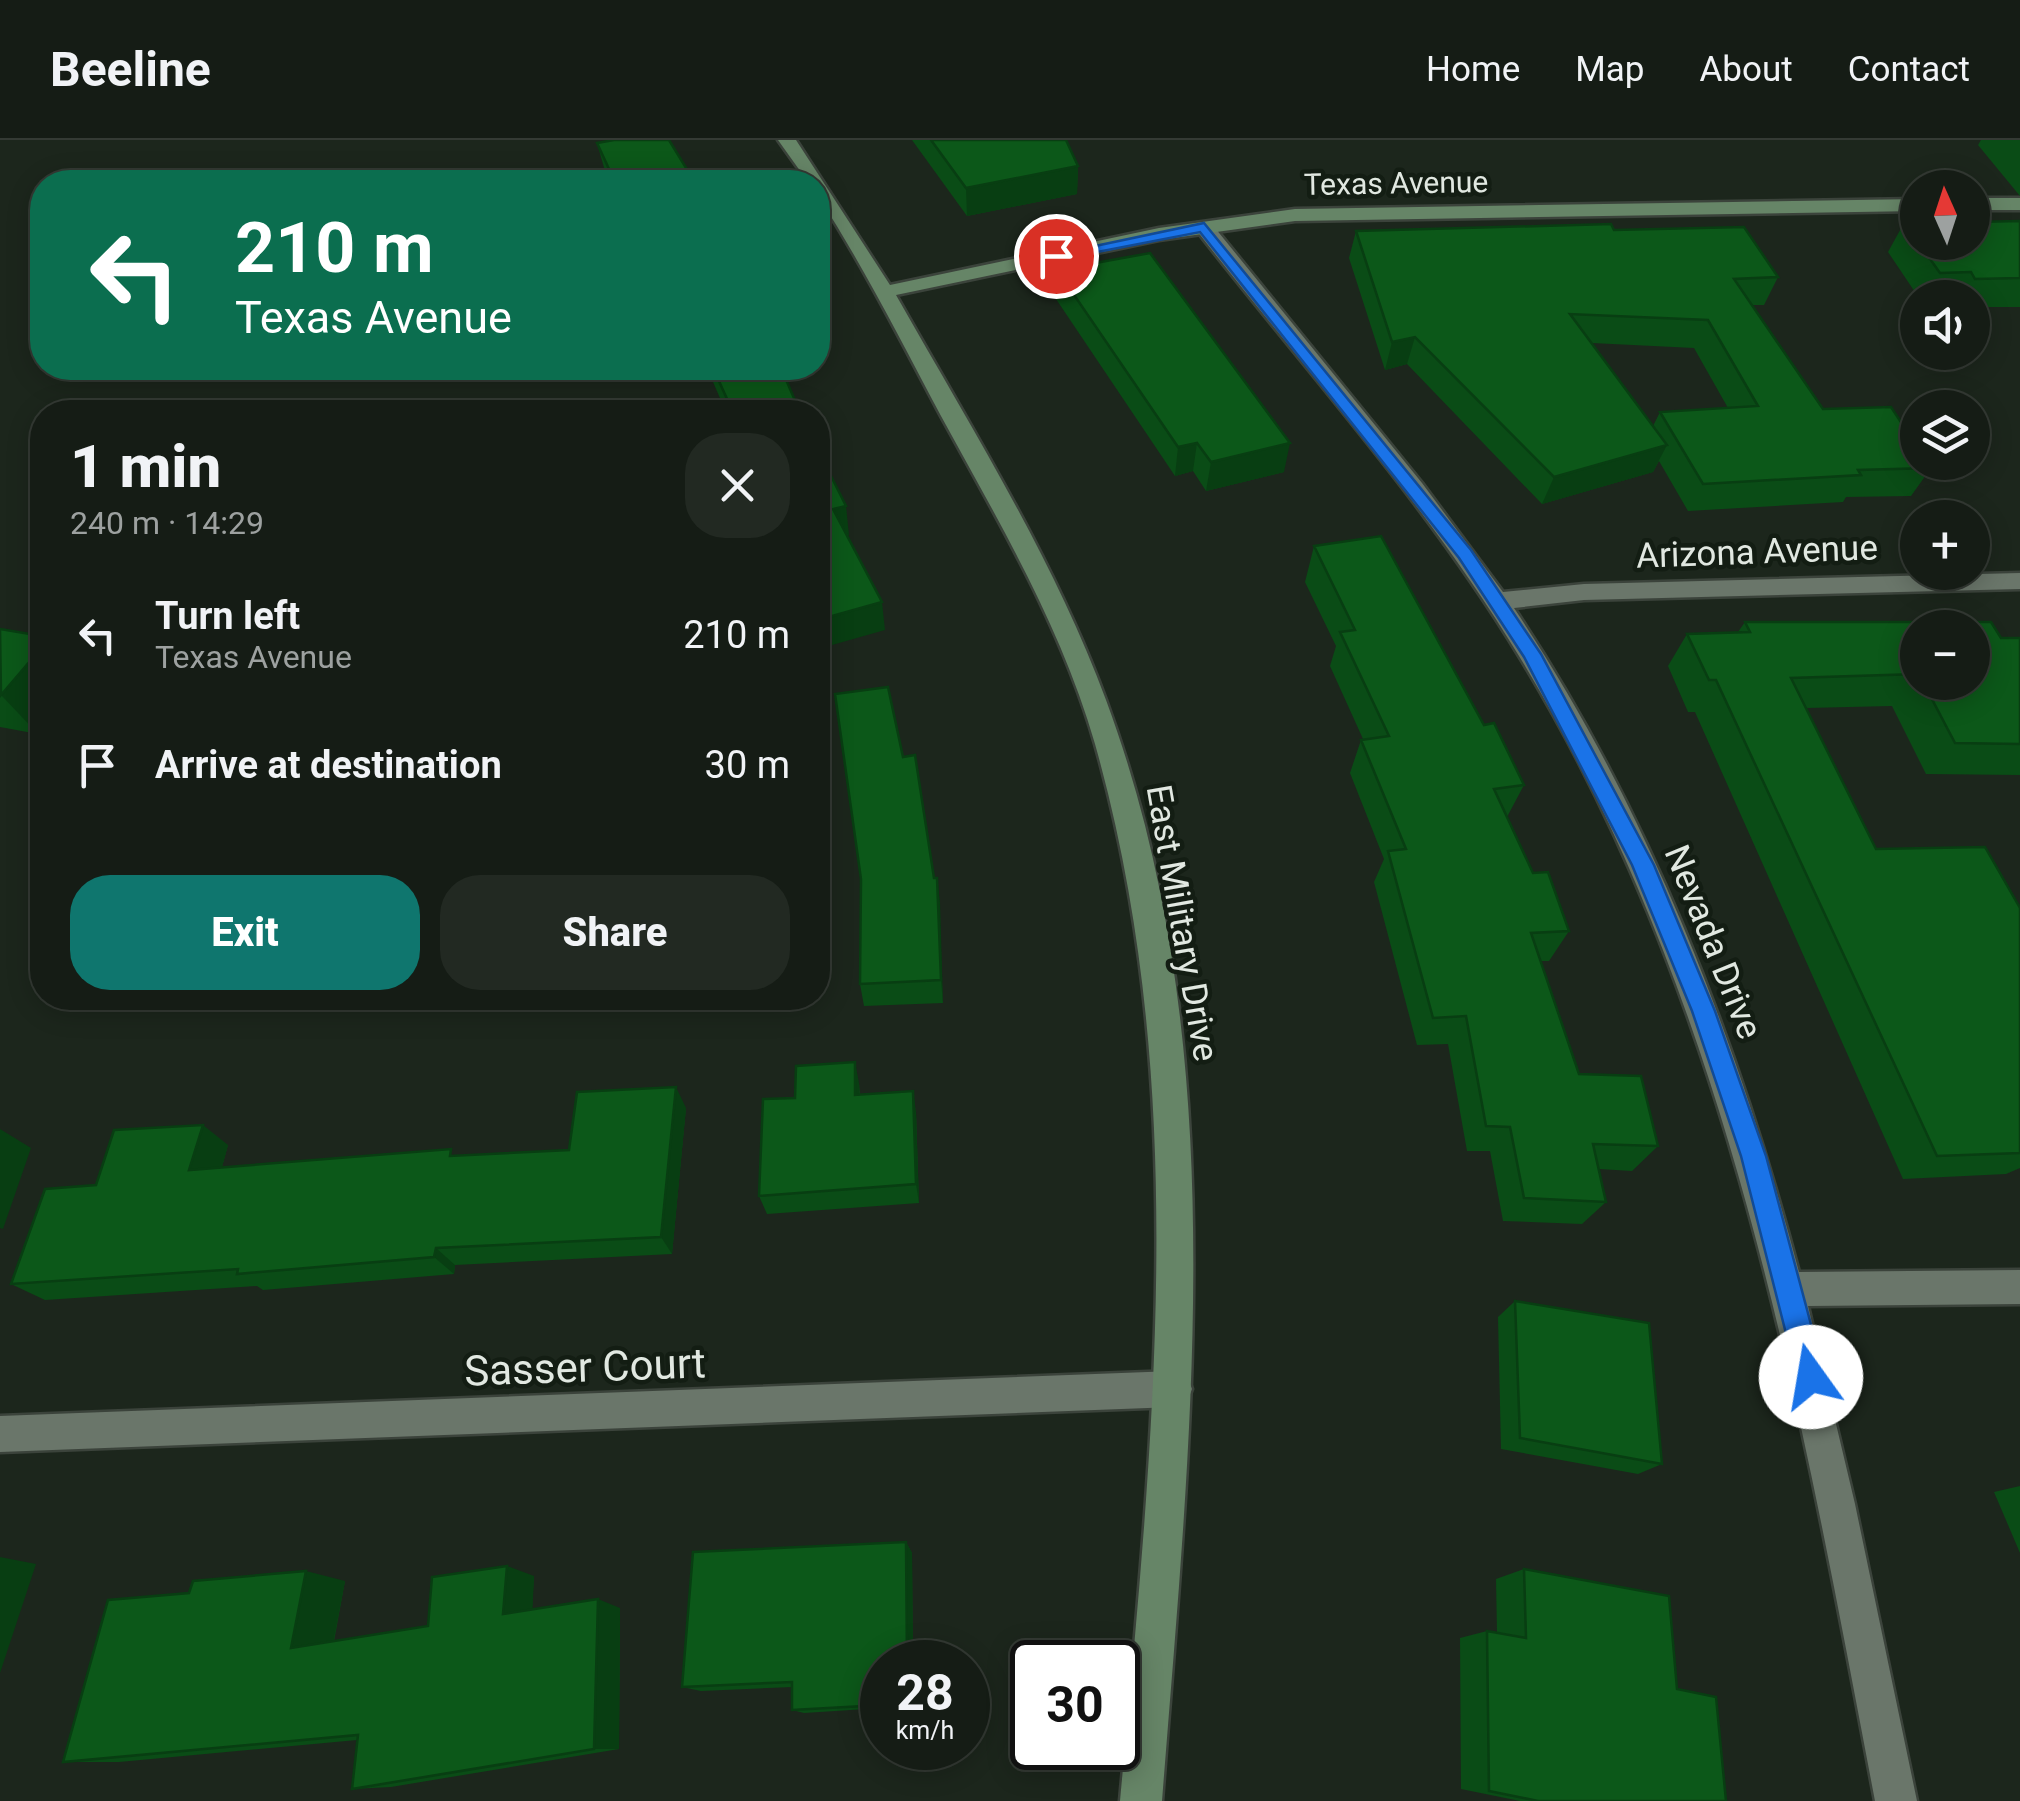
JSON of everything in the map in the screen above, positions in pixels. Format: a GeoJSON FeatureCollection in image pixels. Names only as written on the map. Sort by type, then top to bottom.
{"type":"FeatureCollection","features":[{"type":"Feature","properties":{"kind":"street","name":"East Military Drive"},"geometry":{"type":"LineString","coordinates":[[787,140],[811,170]]}},
{"type":"Feature","properties":{"kind":"street","name":"East Military Drive"},"geometry":{"type":"LineString","coordinates":[[830,199],[1017,533],[1068,636],[1108,742],[1141,866],[1172,1077],[1178,1169],[1174,1388],[1141,1801]]}},
{"type":"Feature","properties":{"kind":"street"},"geometry":{"type":"LineString","coordinates":[[1990,204],[2020,204]]}},
{"type":"Feature","properties":{"kind":"street","name":"Texas Avenue"},"geometry":{"type":"LineString","coordinates":[[883,292],[1204,227],[1340,213],[1900,205]]}},
{"type":"Feature","properties":{"kind":"street","name":"Nevada Drive"},"geometry":{"type":"LineString","coordinates":[[1204,227],[1439,517],[1559,702],[1643,865],[1722,1065],[1790,1289],[1896,1801]]}},
{"type":"Feature","properties":{"kind":"street","name":"Arizona Avenue"},"geometry":{"type":"LineString","coordinates":[[1496,601],[1640,590],[2020,581]]}},
{"type":"Feature","properties":{"kind":"street"},"geometry":{"type":"LineString","coordinates":[[1790,1289],[2020,1287]]}},
{"type":"Feature","properties":{"kind":"street","name":"Sasser Court"},"geometry":{"type":"LineString","coordinates":[[0,1434],[1174,1388]]}},
{"type":"Feature","properties":{"kind":"building"},"geometry":{"type":"Polygon","coordinates":[[[669,140],[687,170],[609,170],[597,143],[669,140]]]}},
{"type":"Feature","properties":{"kind":"building"},"geometry":{"type":"Polygon","coordinates":[[[931,140],[1066,140],[1078,166],[966,188],[931,140]]]}},
{"type":"Feature","properties":{"kind":"building"},"geometry":{"type":"Polygon","coordinates":[[[2020,221],[2020,278],[1975,279],[1971,272],[1940,273],[1931,260],[1990,260],[1990,222],[2020,221]]]}},
{"type":"Feature","properties":{"kind":"building"},"geometry":{"type":"Polygon","coordinates":[[[1611,224],[1614,230],[1744,227],[1778,277],[1734,279],[1823,409],[1891,407],[1900,421],[1900,469],[1858,470],[1861,475],[1703,484],[1660,412],[1758,406],[1708,320],[1570,314],[1667,445],[1554,477],[1415,337],[1392,342],[1356,231],[1611,224]]]}},
{"type":"Feature","properties":{"kind":"building"},"geometry":{"type":"Polygon","coordinates":[[[1150,253],[1290,443],[1211,462],[1197,443],[1178,447],[1057,270],[1150,253]]]}},
{"type":"Feature","properties":{"kind":"building"},"geometry":{"type":"Polygon","coordinates":[[[718,380],[786,380],[795,400],[728,400],[718,380]]]}},
{"type":"Feature","properties":{"kind":"building"},"geometry":{"type":"Polygon","coordinates":[[[830,474],[846,506],[833,509],[882,602],[830,617],[830,474]]]}},
{"type":"Feature","properties":{"kind":"building"},"geometry":{"type":"Polygon","coordinates":[[[1381,536],[1484,725],[1494,723],[1524,785],[1494,789],[1533,873],[1548,872],[1569,931],[1531,933],[1579,1074],[1641,1076],[1658,1146],[1593,1144],[1606,1202],[1524,1198],[1510,1127],[1486,1126],[1466,1016],[1433,1018],[1388,851],[1406,849],[1361,740],[1389,736],[1340,632],[1355,630],[1314,546],[1381,536]]]}},
{"type":"Feature","properties":{"kind":"building"},"geometry":{"type":"Polygon","coordinates":[[[1745,622],[1900,622],[1900,675],[1791,678],[1876,849],[1985,847],[2020,908],[2020,1153],[1937,1156],[1716,680],[1709,680],[1687,634],[1750,632],[1745,622]]]}},
{"type":"Feature","properties":{"kind":"building"},"geometry":{"type":"Polygon","coordinates":[[[1991,622],[2001,638],[2020,638],[2020,744],[1955,743],[1932,700],[1990,700],[1991,622]]]}},
{"type":"Feature","properties":{"kind":"building"},"geometry":{"type":"Polygon","coordinates":[[[0,629],[30,634],[30,661],[1,695],[0,629]]]}},
{"type":"Feature","properties":{"kind":"building"},"geometry":{"type":"Polygon","coordinates":[[[888,687],[903,757],[915,755],[937,878],[941,980],[860,984],[861,879],[835,694],[888,687]]]}},
{"type":"Feature","properties":{"kind":"building"},"geometry":{"type":"Polygon","coordinates":[[[855,1062],[855,1095],[913,1091],[916,1184],[759,1196],[763,1099],[795,1098],[796,1066],[855,1062]]]}},
{"type":"Feature","properties":{"kind":"building"},"geometry":{"type":"Polygon","coordinates":[[[676,1087],[661,1237],[436,1248],[434,1257],[237,1274],[238,1269],[11,1284],[45,1189],[96,1185],[114,1130],[203,1125],[189,1170],[451,1149],[450,1156],[569,1150],[577,1092],[676,1087]]]}},
{"type":"Feature","properties":{"kind":"building"},"geometry":{"type":"Polygon","coordinates":[[[1515,1301],[1649,1323],[1662,1464],[1520,1438],[1515,1301]]]}},
{"type":"Feature","properties":{"kind":"building"},"geometry":{"type":"Polygon","coordinates":[[[906,1542],[907,1640],[860,1640],[860,1706],[792,1710],[792,1682],[682,1687],[693,1552],[906,1542]]]}},
{"type":"Feature","properties":{"kind":"building"},"geometry":{"type":"Polygon","coordinates":[[[507,1566],[503,1614],[598,1599],[594,1749],[352,1789],[358,1735],[63,1762],[108,1600],[189,1593],[193,1581],[306,1571],[291,1648],[428,1626],[432,1577],[507,1566]]]}},
{"type":"Feature","properties":{"kind":"building"},"geometry":{"type":"Polygon","coordinates":[[[1524,1569],[1669,1596],[1677,1689],[1716,1697],[1726,1801],[1538,1801],[1489,1791],[1487,1631],[1526,1638],[1524,1569]]]}},
{"type":"Feature","properties":{"kind":"route"},"geometry":{"type":"LineString","coordinates":[[1056,256],[1204,227],[1465,554],[1532,654],[1643,865],[1703,1011],[1754,1156],[1811,1377]]}}]}
